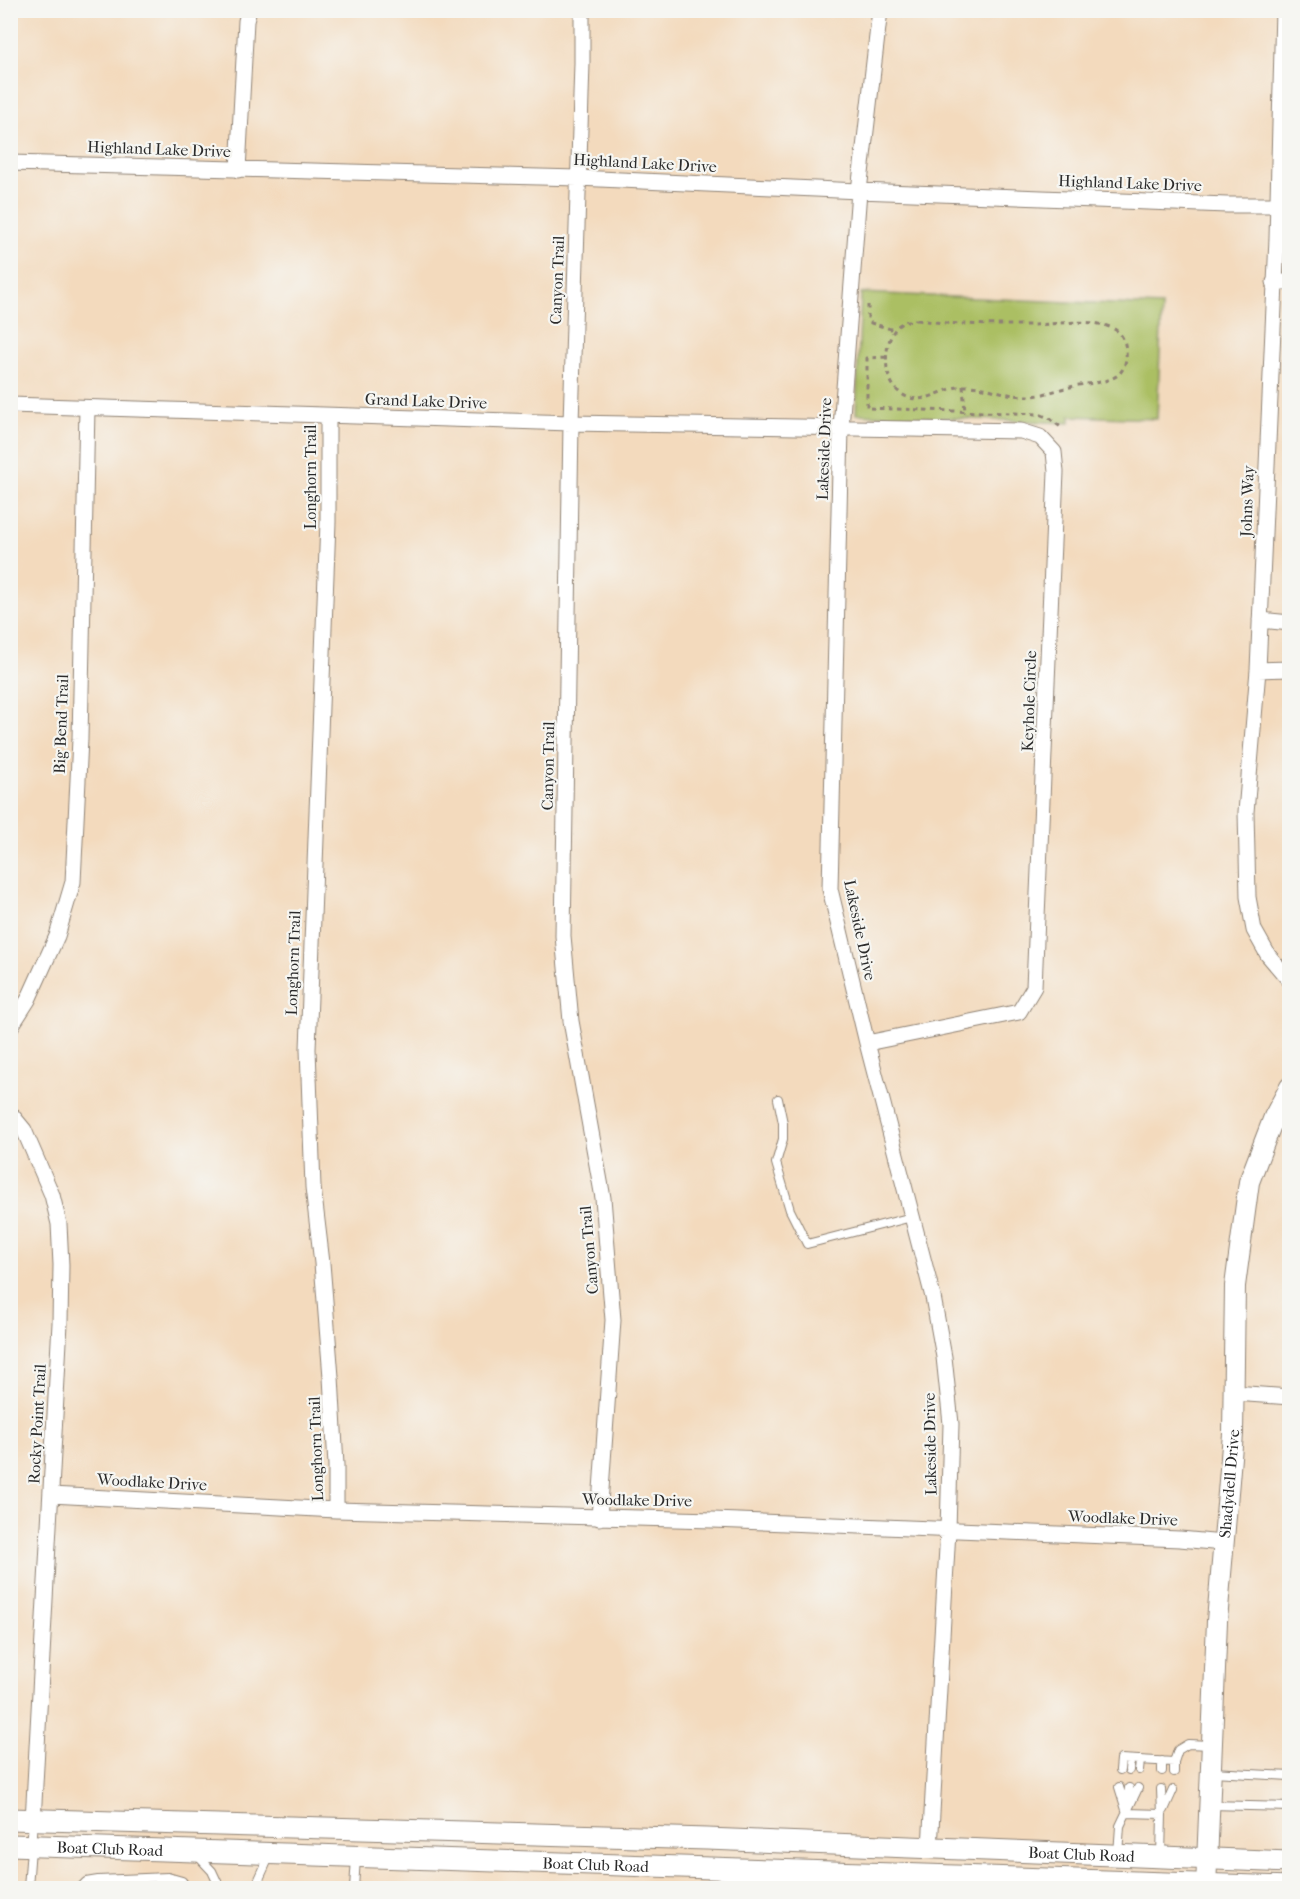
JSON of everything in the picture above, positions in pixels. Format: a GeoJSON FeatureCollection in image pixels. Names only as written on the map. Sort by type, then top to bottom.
{"type":"FeatureCollection","features":[{"type":"Feature","properties":{"kind":"main road","name":"Boat Club Road"},"geometry":{"type":"LineString","coordinates":[[10,1820],[707,1839],[1290,1862]]}},
{"type":"Feature","properties":{"kind":"main road","name":"Boat Club Road"},"geometry":{"type":"LineString","coordinates":[[21,1845],[1114,1885],[1290,1887]]}},
{"type":"Feature","properties":{"kind":"street"},"geometry":{"type":"LineString","coordinates":[[238,170],[246,21],[249,10]]}},
{"type":"Feature","properties":{"kind":"street","name":"Canyon Trail"},"geometry":{"type":"LineString","coordinates":[[582,10],[571,423],[563,936],[571,1021],[603,1198],[613,1320],[599,1518]]}},
{"type":"Feature","properties":{"kind":"street","name":"Lakeside Drive"},"geometry":{"type":"LineString","coordinates":[[880,10],[859,191],[841,428],[830,889],[867,1043],[933,1297],[944,1357],[951,1424],[948,1530],[930,1848]]}},
{"type":"Feature","properties":{"kind":"street","name":"Johns Way"},"geometry":{"type":"LineString","coordinates":[[1283,10],[1278,205],[1283,239],[1282,282],[1258,670],[1246,812],[1248,897],[1254,930],[1268,956],[1290,981]]}},
{"type":"Feature","properties":{"kind":"street","name":"Highland Lake Drive"},"geometry":{"type":"LineString","coordinates":[[10,162],[578,178],[859,191],[1278,205]]}},
{"type":"Feature","properties":{"kind":"street","name":"Grand Lake Drive"},"geometry":{"type":"LineString","coordinates":[[10,405],[571,423],[841,428]]}},
{"type":"Feature","properties":{"kind":"street","name":"Big Bend Trail"},"geometry":{"type":"LineString","coordinates":[[10,1028],[28,1000],[57,936],[73,882],[80,739],[87,408]]}},
{"type":"Feature","properties":{"kind":"street","name":"Longhorn Trail"},"geometry":{"type":"LineString","coordinates":[[328,416],[328,522],[308,1049],[313,1187],[332,1377],[336,1510]]}},
{"type":"Feature","properties":{"kind":"street","name":"Keyhole Circle"},"geometry":{"type":"LineString","coordinates":[[841,428],[1021,431],[1040,437],[1054,452],[1056,472],[1034,987],[1019,1012],[867,1043]]}},
{"type":"Feature","properties":{"kind":"street"},"geometry":{"type":"LineString","coordinates":[[1260,620],[1290,623]]}},
{"type":"Feature","properties":{"kind":"street"},"geometry":{"type":"LineString","coordinates":[[1258,670],[1290,669]]}},
{"type":"Feature","properties":{"kind":"street","name":"Shadydell Drive"},"geometry":{"type":"LineString","coordinates":[[1206,1887],[1217,1621],[1233,1434],[1235,1286],[1249,1182],[1274,1117],[1290,1088]]}},
{"type":"Feature","properties":{"kind":"street","name":"Rocky Point Trail"},"geometry":{"type":"LineString","coordinates":[[10,1113],[24,1130],[52,1195],[59,1224],[60,1323],[33,1821]]}},
{"type":"Feature","properties":{"kind":"street"},"geometry":{"type":"LineString","coordinates":[[1234,1394],[1290,1397]]}},
{"type":"Feature","properties":{"kind":"street","name":"Woodlake Drive"},"geometry":{"type":"LineString","coordinates":[[51,1495],[336,1510],[712,1520],[1180,1539],[1223,1543]]}},
{"type":"Feature","properties":{"kind":"lane"},"geometry":{"type":"LineString","coordinates":[[778,1098],[783,1123],[783,1139],[776,1162],[790,1210],[807,1244],[912,1217]]}},
{"type":"Feature","properties":{"kind":"lane"},"geometry":{"type":"LineString","coordinates":[[1174,1772],[1178,1750],[1188,1744],[1212,1745]]}},
{"type":"Feature","properties":{"kind":"lane"},"geometry":{"type":"LineString","coordinates":[[1120,1770],[1121,1759],[1174,1762]]}},
{"type":"Feature","properties":{"kind":"lane"},"geometry":{"type":"LineString","coordinates":[[1130,1760],[1130,1770]]}},
{"type":"Feature","properties":{"kind":"lane"},"geometry":{"type":"LineString","coordinates":[[1139,1770],[1140,1760]]}},
{"type":"Feature","properties":{"kind":"lane"},"geometry":{"type":"LineString","coordinates":[[1162,1761],[1162,1772]]}},
{"type":"Feature","properties":{"kind":"lane"},"geometry":{"type":"LineString","coordinates":[[1211,1772],[1290,1776]]}},
{"type":"Feature","properties":{"kind":"lane"},"geometry":{"type":"LineString","coordinates":[[1119,1787],[1127,1813]]}},
{"type":"Feature","properties":{"kind":"lane"},"geometry":{"type":"LineString","coordinates":[[1127,1813],[1129,1788]]}},
{"type":"Feature","properties":{"kind":"lane"},"geometry":{"type":"LineString","coordinates":[[1118,1856],[1120,1826],[1138,1788]]}},
{"type":"Feature","properties":{"kind":"lane"},"geometry":{"type":"LineString","coordinates":[[1161,1789],[1161,1857]]}},
{"type":"Feature","properties":{"kind":"lane"},"geometry":{"type":"LineString","coordinates":[[1162,1814],[1173,1790]]}},
{"type":"Feature","properties":{"kind":"lane"},"geometry":{"type":"LineString","coordinates":[[1210,1805],[1290,1808]]}},
{"type":"Feature","properties":{"kind":"lane"},"geometry":{"type":"LineString","coordinates":[[1127,1813],[1162,1814]]}},
{"type":"Feature","properties":{"kind":"lane"},"geometry":{"type":"LineString","coordinates":[[28,1888],[21,1845],[33,1821]]}},
{"type":"Feature","properties":{"kind":"lane"},"geometry":{"type":"LineString","coordinates":[[194,1852],[212,1871],[220,1888]]}},
{"type":"Feature","properties":{"kind":"lane"},"geometry":{"type":"LineString","coordinates":[[255,1888],[270,1855]]}},
{"type":"Feature","properties":{"kind":"lane"},"geometry":{"type":"LineString","coordinates":[[354,1888],[356,1856]]}},
{"type":"Feature","properties":{"kind":"lane"},"geometry":{"type":"LineString","coordinates":[[80,1888],[86,1882],[98,1880],[168,1877],[182,1881],[187,1888]]}},
{"type":"Feature","properties":{"kind":"lane"},"geometry":{"type":"LineString","coordinates":[[98,1880],[111,1888]]}},
{"type":"Feature","properties":{"kind":"path"},"geometry":{"type":"LineString","coordinates":[[868,305],[868,320],[871,323],[895,331]]}},
{"type":"Feature","properties":{"kind":"path"},"geometry":{"type":"LineString","coordinates":[[917,320],[953,324],[1033,325],[1081,322],[1114,329],[1121,335],[1125,346],[1125,362],[1123,369],[1111,379],[1069,387],[1041,396],[1024,396],[983,387],[963,386],[926,397],[909,398],[894,387],[890,380],[886,357],[891,337],[895,331],[908,321],[917,320]]}},
{"type":"Feature","properties":{"kind":"path"},"geometry":{"type":"LineString","coordinates":[[886,357],[867,358],[867,408],[1039,414],[1062,428]]}},
{"type":"Feature","properties":{"kind":"path"},"geometry":{"type":"LineString","coordinates":[[963,386],[965,412]]}},
{"type":"Feature","properties":{"kind":"green space"},"geometry":{"type":"Polygon","coordinates":[[[861,293],[1162,306],[1157,419],[1070,416],[1070,423],[856,414],[861,293]]]}}]}
